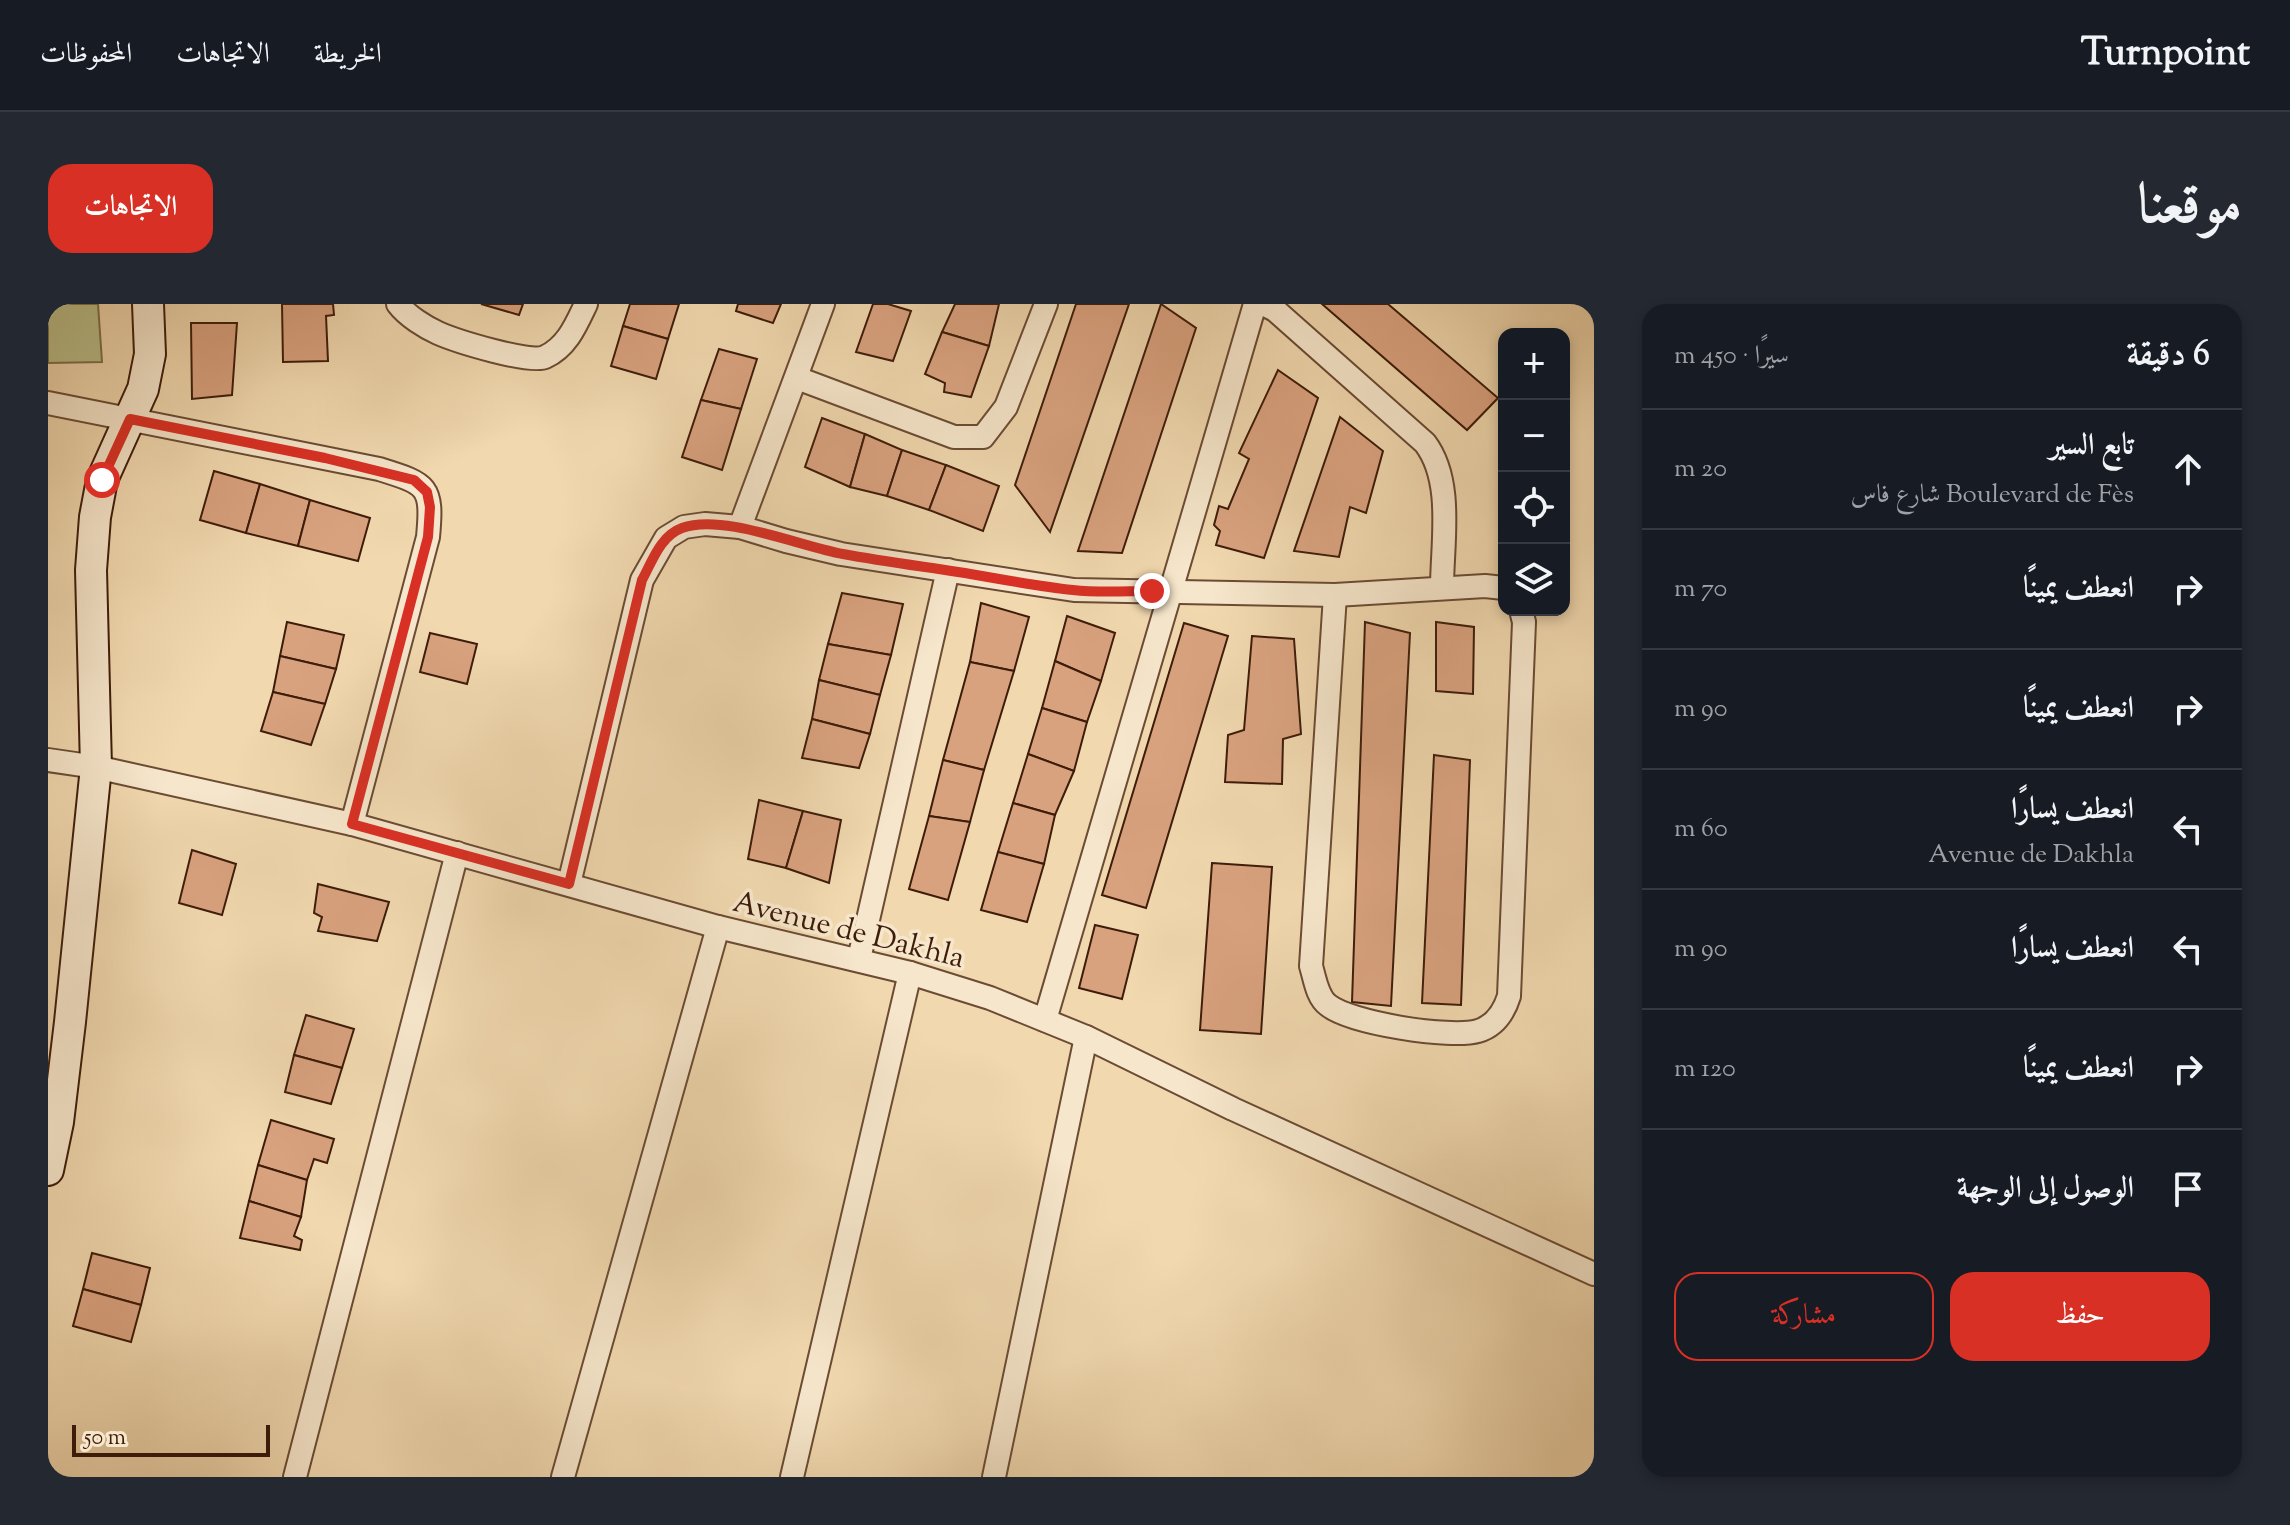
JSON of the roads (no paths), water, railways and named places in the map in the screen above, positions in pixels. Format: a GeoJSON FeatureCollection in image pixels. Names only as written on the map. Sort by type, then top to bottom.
{"type":"FeatureCollection","features":[{"type":"Feature","properties":{"kind":"main road"},"geometry":{"type":"LineString","coordinates":[[48,1170],[58,1122],[70,1022],[96,767],[91,570],[95,517],[102,480],[143,389],[150,354],[148,304]]}},
{"type":"Feature","properties":{"kind":"street"},"geometry":{"type":"LineString","coordinates":[[398,304],[438,333],[523,359],[543,358],[561,347],[586,304]]}},
{"type":"Feature","properties":{"kind":"street"},"geometry":{"type":"LineString","coordinates":[[740,527],[823,304]]}},
{"type":"Feature","properties":{"kind":"street"},"geometry":{"type":"LineString","coordinates":[[797,378],[954,437],[983,437],[1006,407],[1046,304]]}},
{"type":"Feature","properties":{"kind":"street"},"geometry":{"type":"LineString","coordinates":[[1045,1020],[1255,304]]}},
{"type":"Feature","properties":{"kind":"street"},"geometry":{"type":"LineString","coordinates":[[1263,304],[1275,310],[1394,415],[1436,457],[1443,486],[1442,588]]}},
{"type":"Feature","properties":{"kind":"street"},"geometry":{"type":"LineString","coordinates":[[48,403],[379,469],[414,480],[427,492],[430,507],[428,537],[352,824]]}},
{"type":"Feature","properties":{"kind":"street"},"geometry":{"type":"LineString","coordinates":[[569,884],[642,580],[666,538],[684,527],[705,524],[740,527],[841,554],[1074,590],[1335,595],[1442,588],[1498,588]]}},
{"type":"Feature","properties":{"kind":"street"},"geometry":{"type":"LineString","coordinates":[[859,959],[948,570]]}},
{"type":"Feature","properties":{"kind":"street"},"geometry":{"type":"LineString","coordinates":[[1335,595],[1311,966],[1319,993],[1326,1004],[1346,1015],[1377,1024],[1453,1033],[1477,1031],[1493,1024],[1504,1011],[1509,996],[1522,616]]}},
{"type":"Feature","properties":{"kind":"street","name":"Avenue de Dakhla"},"geometry":{"type":"LineString","coordinates":[[48,760],[96,767],[352,824],[718,927],[859,959],[990,998],[1086,1037],[1233,1109],[1594,1274]]}},
{"type":"Feature","properties":{"kind":"street"},"geometry":{"type":"LineString","coordinates":[[295,1477],[457,853]]}},
{"type":"Feature","properties":{"kind":"street"},"geometry":{"type":"LineString","coordinates":[[563,1477],[718,927]]}},
{"type":"Feature","properties":{"kind":"street"},"geometry":{"type":"LineString","coordinates":[[792,1477],[910,973]]}},
{"type":"Feature","properties":{"kind":"street"},"geometry":{"type":"LineString","coordinates":[[994,1477],[1086,1037]]}}]}
